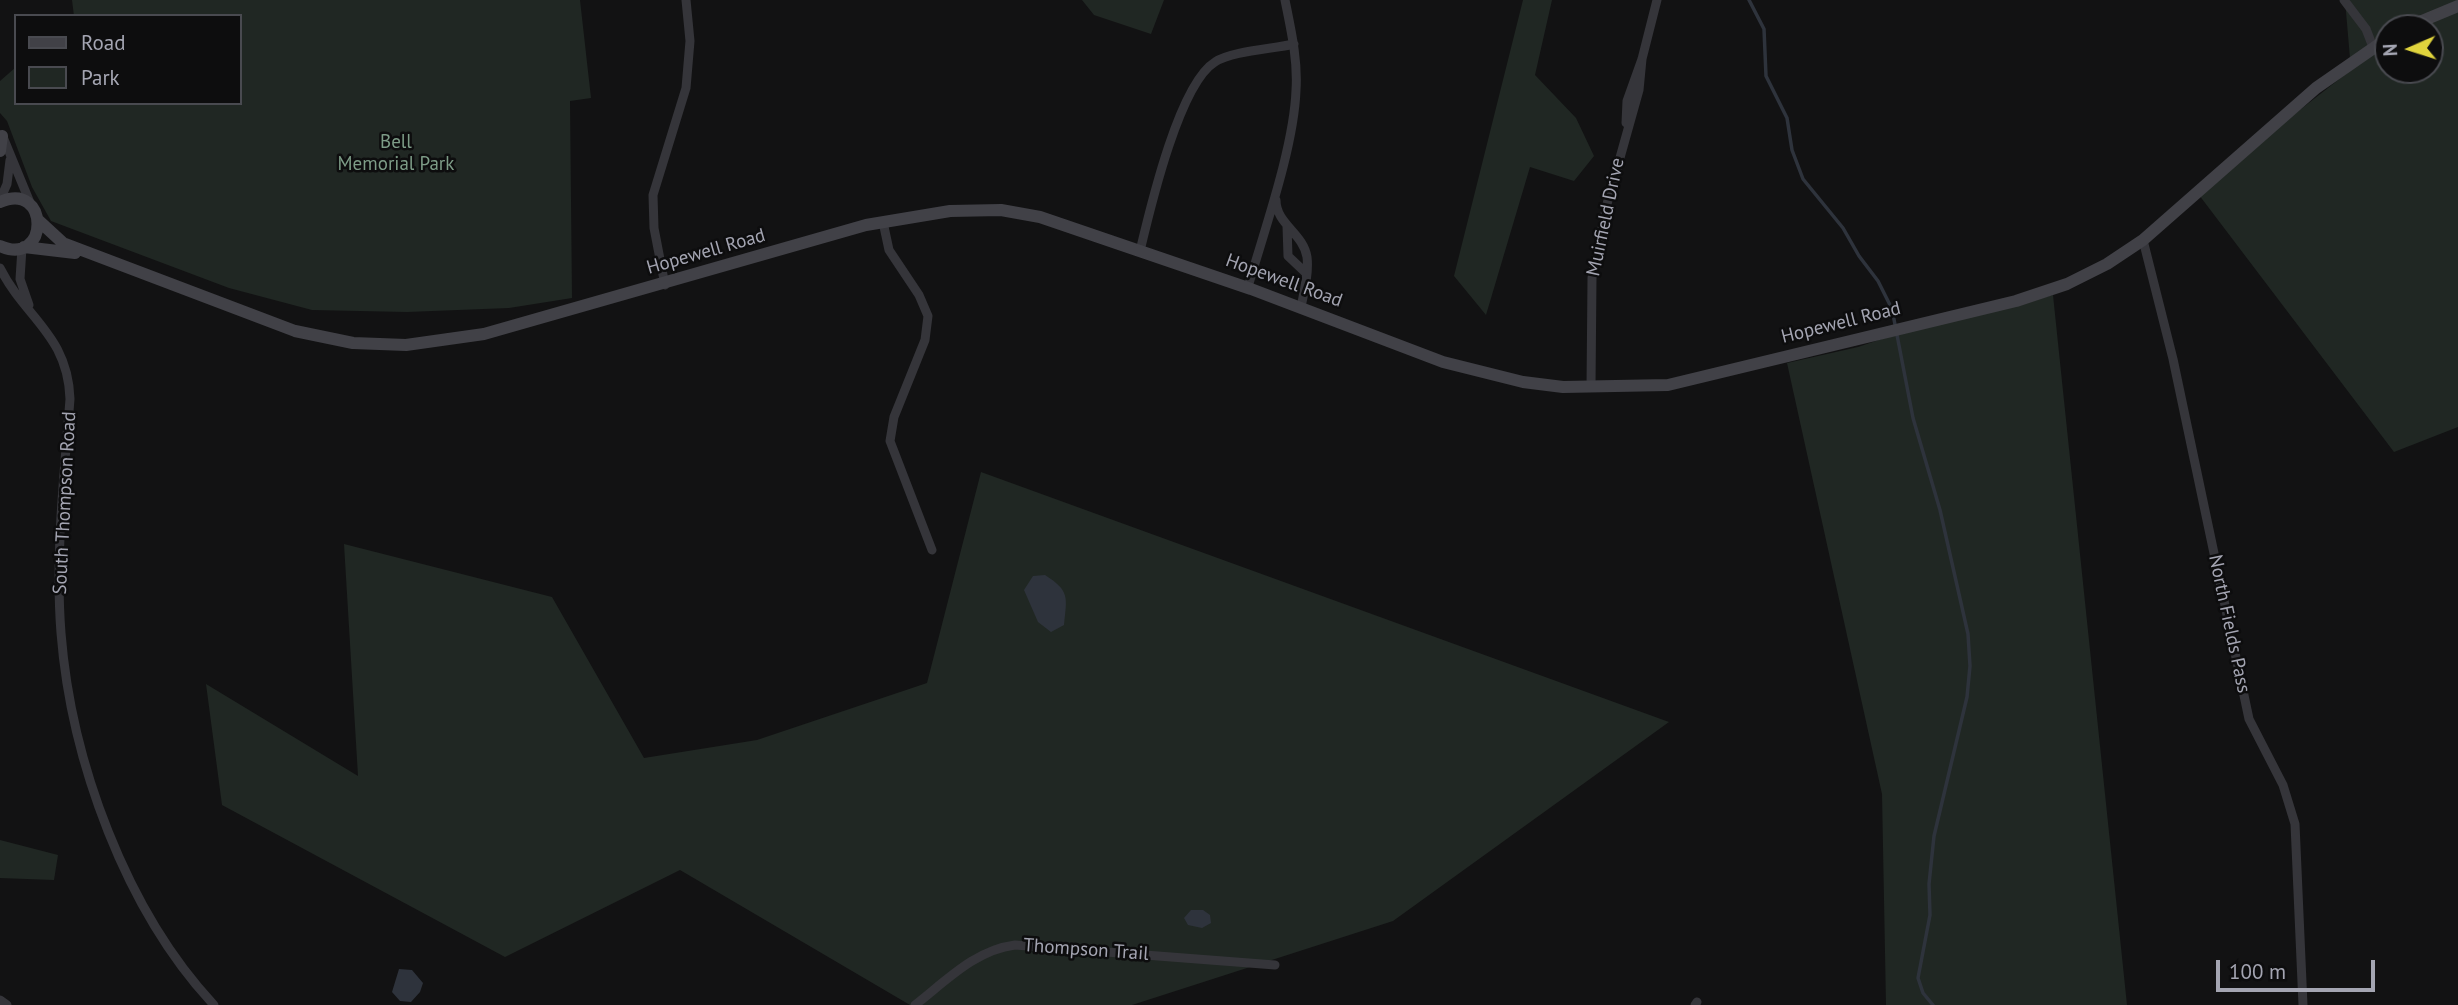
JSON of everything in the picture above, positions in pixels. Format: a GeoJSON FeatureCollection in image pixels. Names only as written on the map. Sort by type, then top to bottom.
{"type":"FeatureCollection","features":[{"type":"Feature","properties":{"kind":"street"},"geometry":{"type":"LineString","coordinates":[[665,285],[654,229],[653,195],[686,88],[690,41],[686,0]]}},
{"type":"Feature","properties":{"kind":"street"},"geometry":{"type":"LineString","coordinates":[[1248,287],[1291,128],[1296,90],[1294,44],[1285,0]]}},
{"type":"Feature","properties":{"kind":"street","name":"Muirfield Drive"},"geometry":{"type":"LineString","coordinates":[[1591,387],[1591,278],[1626,131],[1627,101],[1642,59],[1657,0]]}},
{"type":"Feature","properties":{"kind":"street"},"geometry":{"type":"LineString","coordinates":[[2344,0],[2366,29],[2373,47]]}},
{"type":"Feature","properties":{"kind":"street"},"geometry":{"type":"LineString","coordinates":[[2439,14],[2458,6]]}},
{"type":"Feature","properties":{"kind":"street"},"geometry":{"type":"LineString","coordinates":[[1140,251],[1166,158],[1202,71],[1218,60],[1294,44]]}},
{"type":"Feature","properties":{"kind":"street","name":"Hopewell Road"},"geometry":{"type":"LineString","coordinates":[[38,220],[63,243],[295,331],[380,345],[447,342],[484,334],[883,222],[923,214],[1001,210],[1040,217],[1248,287],[1479,373],[1523,382],[1591,387],[1668,385],[2016,301],[2067,284],[2107,264],[2143,240],[2316,88],[2373,47]]}},
{"type":"Feature","properties":{"kind":"street"},"geometry":{"type":"LineString","coordinates":[[1,134],[10,168],[0,201],[15,198],[31,205]]}},
{"type":"Feature","properties":{"kind":"street"},"geometry":{"type":"LineString","coordinates":[[4,151],[38,220],[36,236],[23,248]]}},
{"type":"Feature","properties":{"kind":"street"},"geometry":{"type":"LineString","coordinates":[[1275,187],[1276,211],[1299,238],[1307,256],[1307,274],[1301,307]]}},
{"type":"Feature","properties":{"kind":"street"},"geometry":{"type":"LineString","coordinates":[[883,222],[889,250],[919,295],[928,316],[925,340],[894,417],[890,441],[932,550]]}},
{"type":"Feature","properties":{"kind":"street"},"geometry":{"type":"LineString","coordinates":[[1287,226],[1288,256],[1307,274]]}},
{"type":"Feature","properties":{"kind":"street","name":"North Fields Pass"},"geometry":{"type":"LineString","coordinates":[[2143,240],[2173,359],[2249,719],[2283,785],[2295,824],[2303,1005]]}},
{"type":"Feature","properties":{"kind":"street","name":"Hopewell Road"},"geometry":{"type":"LineString","coordinates":[[0,246],[100,258]]}},
{"type":"Feature","properties":{"kind":"street","name":"South Thompson Road"},"geometry":{"type":"LineString","coordinates":[[23,248],[20,279],[31,310]]}},
{"type":"Feature","properties":{"kind":"street","name":"South Thompson Road"},"geometry":{"type":"LineString","coordinates":[[0,268],[15,293],[31,310],[61,352],[70,392],[59,540],[59,600],[66,670],[88,766],[126,875],[150,923],[173,957],[214,1005]]}},
{"type":"Feature","properties":{"kind":"street","name":"Thompson Trail"},"geometry":{"type":"LineString","coordinates":[[915,1005],[979,956],[996,947],[1015,945],[1275,965]]}},
{"type":"Feature","properties":{"kind":"street"},"geometry":{"type":"LineString","coordinates":[[0,1000],[7,1005]]}},
{"type":"Feature","properties":{"kind":"green space","name":"Bell Memorial Park"},"geometry":{"type":"Polygon","coordinates":[[[72,0],[580,0],[591,98],[570,101],[572,298],[509,308],[407,312],[312,310],[229,288],[51,221],[32,187],[7,121],[0,113],[0,81],[14,69],[14,105],[242,105],[242,14],[74,14],[72,0]]]}},
{"type":"Feature","properties":{"kind":"green space"},"geometry":{"type":"Polygon","coordinates":[[[1082,0],[1164,0],[1151,34],[1094,15],[1082,0]]]}},
{"type":"Feature","properties":{"kind":"green space"},"geometry":{"type":"Polygon","coordinates":[[[1523,0],[1552,0],[1535,75],[1576,118],[1594,156],[1574,181],[1530,167],[1486,315],[1454,276],[1523,0]]]}},
{"type":"Feature","properties":{"kind":"green space"},"geometry":{"type":"Polygon","coordinates":[[[2345,0],[2458,0],[2458,427],[2394,452],[2196,191],[2351,70],[2345,0]]]}},
{"type":"Feature","properties":{"kind":"green space"},"geometry":{"type":"Polygon","coordinates":[[[2053,295],[2127,1005],[1886,1005],[1882,794],[1787,363],[1858,347],[1923,325],[2053,295]]]}},
{"type":"Feature","properties":{"kind":"green space"},"geometry":{"type":"Polygon","coordinates":[[[981,472],[1669,722],[1393,921],[1132,1005],[910,1005],[680,870],[505,957],[222,805],[206,684],[358,776],[344,544],[552,597],[644,758],[757,740],[927,683],[981,472]]]}},
{"type":"Feature","properties":{"kind":"green space"},"geometry":{"type":"Polygon","coordinates":[[[0,840],[58,855],[54,880],[0,878],[0,840]]]}},
{"type":"Feature","properties":{"kind":"shaded area"},"geometry":{"type":"Polygon","coordinates":[[[1045,575],[1063,590],[1066,601],[1064,625],[1051,632],[1038,622],[1024,590],[1033,576],[1045,575]]]}},
{"type":"Feature","properties":{"kind":"shaded area"},"geometry":{"type":"Polygon","coordinates":[[[1191,910],[1203,910],[1210,915],[1211,923],[1202,928],[1188,925],[1184,918],[1191,910]]]}},
{"type":"Feature","properties":{"kind":"shaded area"},"geometry":{"type":"Polygon","coordinates":[[[399,969],[412,970],[423,983],[420,992],[411,1002],[400,1001],[392,992],[399,969]]]}},
{"type":"Feature","properties":{"kind":"waterway"},"geometry":{"type":"LineString","coordinates":[[1749,0],[1764,29],[1766,76],[1787,118],[1792,150],[1803,179],[1843,228],[1878,281],[1892,309],[1913,418],[1940,510],[1968,634],[1970,666],[1967,697],[1934,836],[1929,884],[1930,915],[1918,978],[1923,993],[1933,1005]]}}]}
